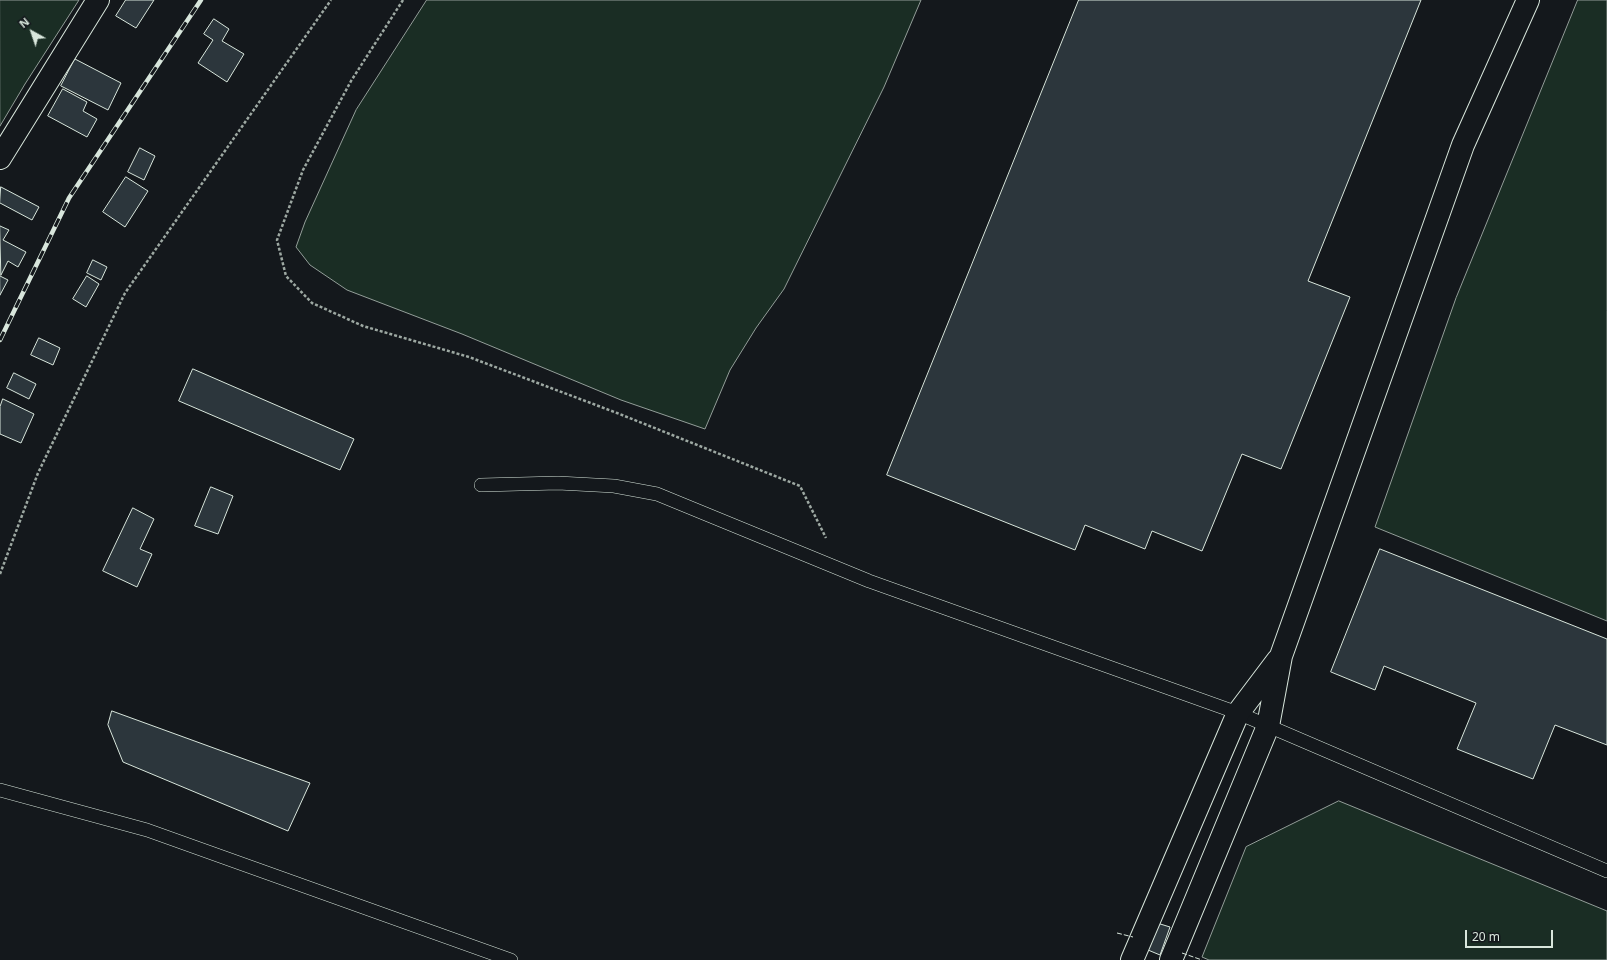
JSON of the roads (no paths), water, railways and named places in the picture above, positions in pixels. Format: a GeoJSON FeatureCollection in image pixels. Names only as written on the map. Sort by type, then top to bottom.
{"type":"FeatureCollection","features":[{"type":"Feature","properties":{"kind":"street"},"geometry":{"type":"LineString","coordinates":[[0,158],[98,0]]}},
{"type":"Feature","properties":{"kind":"street"},"geometry":{"type":"LineString","coordinates":[[1170,960],[1268,726],[1281,656],[1463,145],[1528,0]]}},
{"type":"Feature","properties":{"kind":"street"},"geometry":{"type":"LineString","coordinates":[[1132,960],[1238,713],[1281,656]]}},
{"type":"Feature","properties":{"kind":"lane"},"geometry":{"type":"LineString","coordinates":[[481,485],[558,483],[614,486],[657,494],[869,581],[1238,713],[1607,871]]}},
{"type":"Feature","properties":{"kind":"lane"},"geometry":{"type":"LineString","coordinates":[[0,790],[147,830],[511,960]]}},
{"type":"Feature","properties":{"kind":"railway"},"geometry":{"type":"LineString","coordinates":[[0,340],[69,198],[201,0]]}}]}
